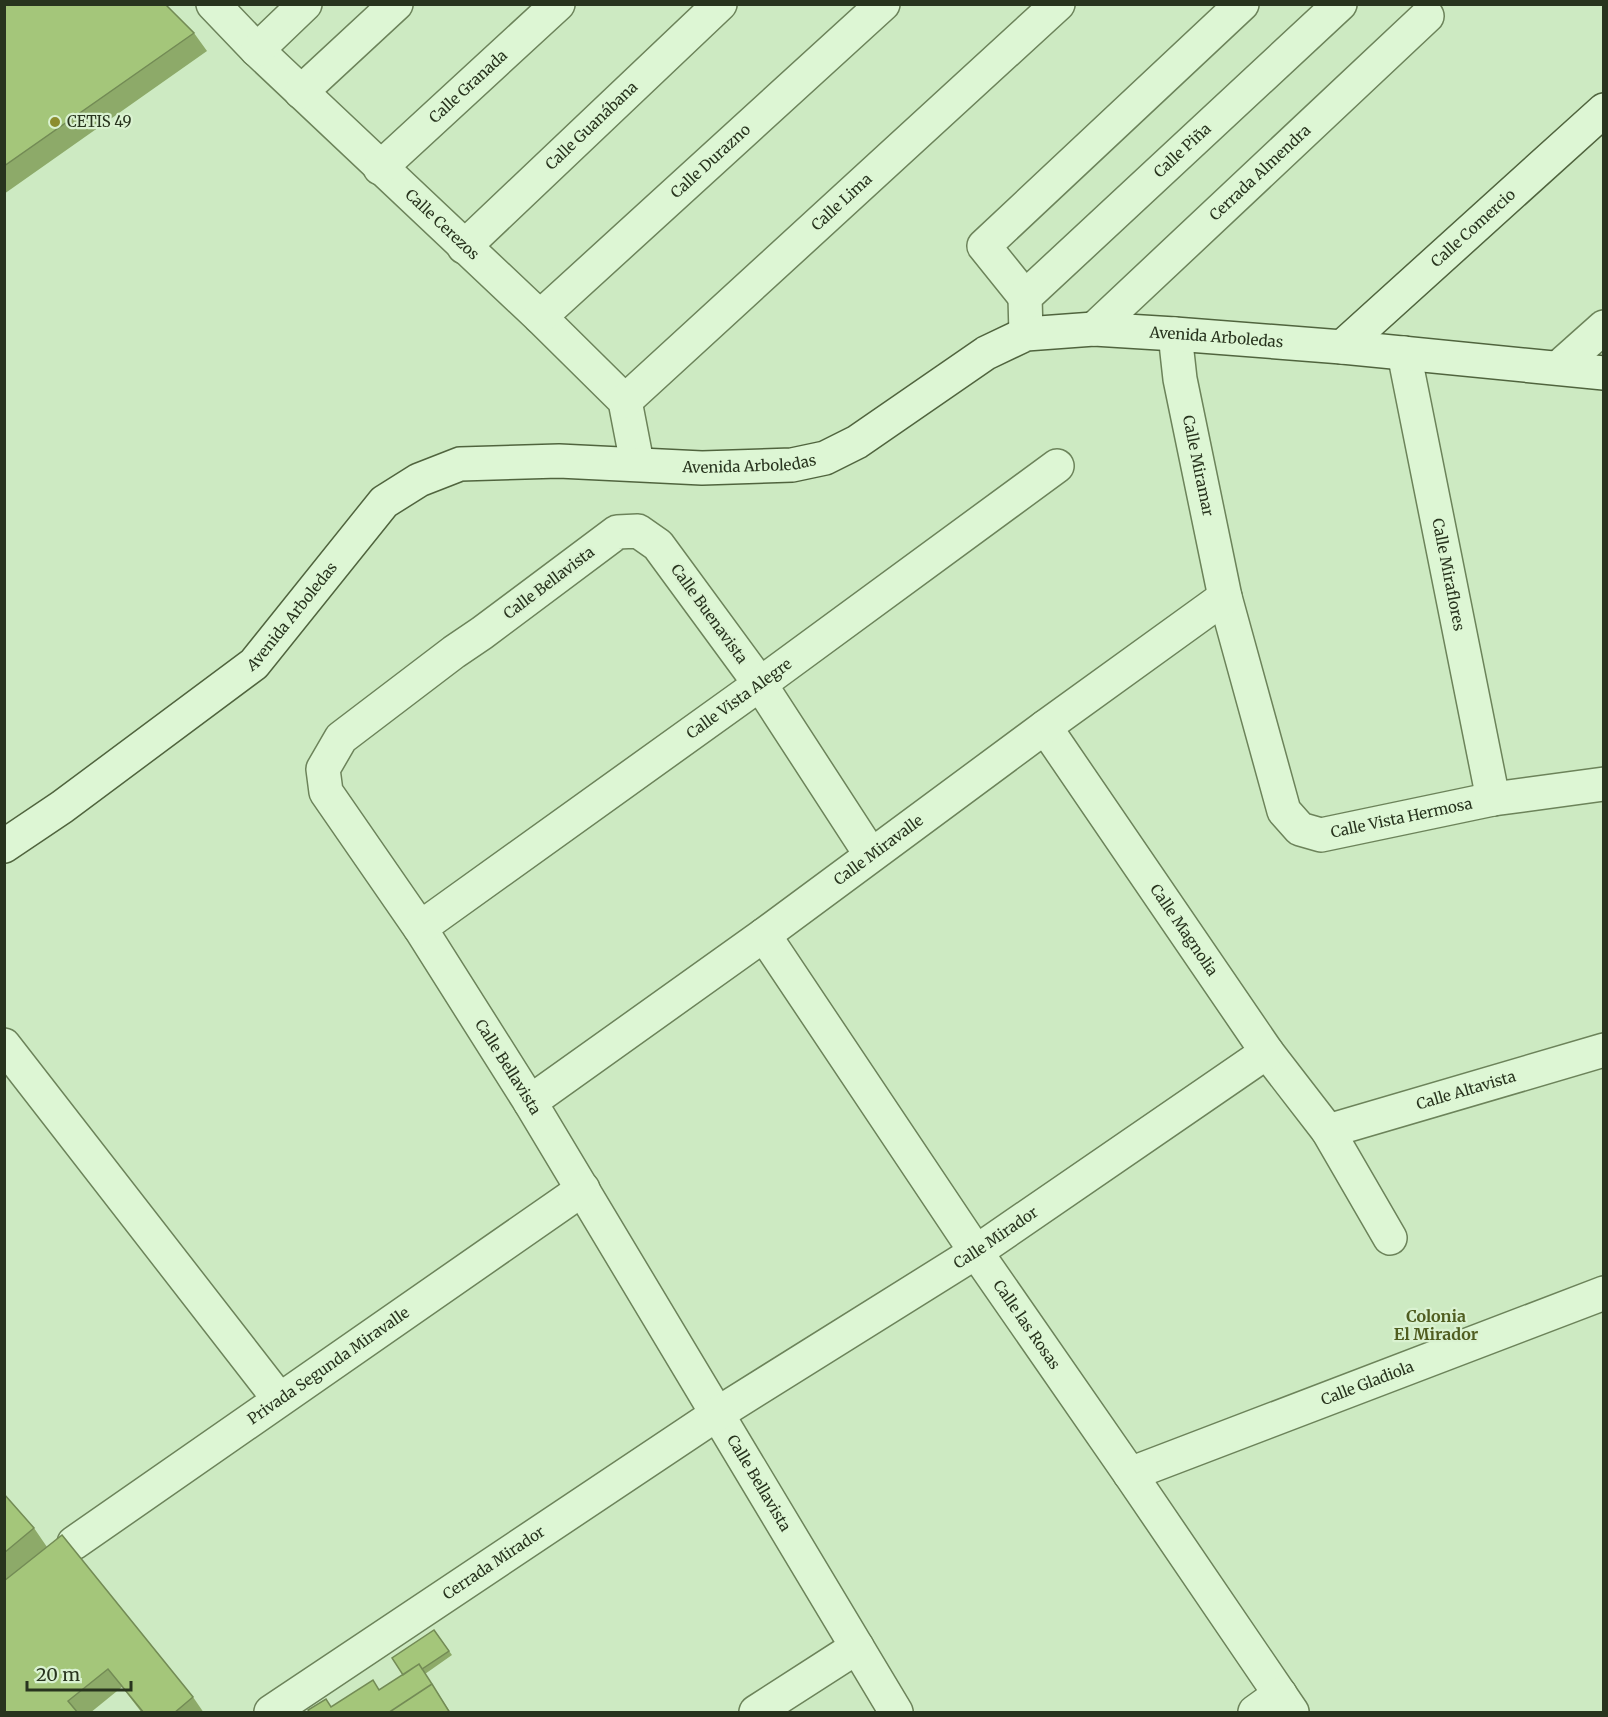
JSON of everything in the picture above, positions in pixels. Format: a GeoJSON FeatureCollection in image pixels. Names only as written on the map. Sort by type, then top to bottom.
{"type":"FeatureCollection","features":[{"type":"Feature","properties":{"kind":"street","name":"Calle Cerezos"},"geometry":{"type":"LineString","coordinates":[[213,4],[257,50],[540,317],[625,401]]}},
{"type":"Feature","properties":{"kind":"street"},"geometry":{"type":"LineString","coordinates":[[257,50],[305,4]]}},
{"type":"Feature","properties":{"kind":"street"},"geometry":{"type":"LineString","coordinates":[[301,92],[396,4]]}},
{"type":"Feature","properties":{"kind":"street","name":"Calle Granada"},"geometry":{"type":"LineString","coordinates":[[380,168],[558,4]]}},
{"type":"Feature","properties":{"kind":"street","name":"Calle Guanábana"},"geometry":{"type":"LineString","coordinates":[[464,247],[720,4]]}},
{"type":"Feature","properties":{"kind":"street","name":"Calle Durazno"},"geometry":{"type":"LineString","coordinates":[[540,317],[883,4]]}},
{"type":"Feature","properties":{"kind":"street","name":"Calle Lima"},"geometry":{"type":"LineString","coordinates":[[625,401],[1058,4]]}},
{"type":"Feature","properties":{"kind":"street"},"geometry":{"type":"LineString","coordinates":[[1026,334],[1024,297],[984,246],[1242,4]]}},
{"type":"Feature","properties":{"kind":"street","name":"Calle Piña"},"geometry":{"type":"LineString","coordinates":[[1024,297],[1340,4]]}},
{"type":"Feature","properties":{"kind":"street","name":"Cerrada Almendra"},"geometry":{"type":"LineString","coordinates":[[1094,329],[1427,16]]}},
{"type":"Feature","properties":{"kind":"street","name":"Calle Comercio"},"geometry":{"type":"LineString","coordinates":[[1342,347],[1604,110]]}},
{"type":"Feature","properties":{"kind":"street"},"geometry":{"type":"LineString","coordinates":[[1558,368],[1604,327]]}},
{"type":"Feature","properties":{"kind":"street","name":"Avenida Arboledas"},"geometry":{"type":"LineString","coordinates":[[4,846],[62,807],[254,664],[384,502],[419,480],[460,464],[559,461],[713,467],[792,465],[825,458],[857,442],[987,353],[1026,334],[1094,329],[1175,334],[1342,347],[1604,373]]}},
{"type":"Feature","properties":{"kind":"street","name":"Calle Miramar"},"geometry":{"type":"LineString","coordinates":[[1175,334],[1180,380],[1226,597]]}},
{"type":"Feature","properties":{"kind":"street","name":"Calle Miraflores"},"geometry":{"type":"LineString","coordinates":[[1404,353],[1493,799]]}},
{"type":"Feature","properties":{"kind":"street"},"geometry":{"type":"LineString","coordinates":[[625,401],[637,463]]}},
{"type":"Feature","properties":{"kind":"street","name":"Calle Vista Alegre"},"geometry":{"type":"LineString","coordinates":[[420,928],[760,684],[1057,465]]}},
{"type":"Feature","properties":{"kind":"street","name":"Calle Buenavista"},"geometry":{"type":"LineString","coordinates":[[638,531],[658,545],[760,684],[871,855]]}},
{"type":"Feature","properties":{"kind":"street","name":"Calle Bellavista"},"geometry":{"type":"LineString","coordinates":[[638,531],[617,532],[341,738],[323,769],[326,792],[420,928],[530,1102],[896,1713]]}},
{"type":"Feature","properties":{"kind":"street","name":"Calle Miravalle"},"geometry":{"type":"LineString","coordinates":[[530,1102],[764,935],[1045,727],[1226,597]]}},
{"type":"Feature","properties":{"kind":"street","name":"Calle Vista Hermosa"},"geometry":{"type":"LineString","coordinates":[[1226,597],[1284,811],[1300,829],[1321,834],[1493,799],[1604,784]]}},
{"type":"Feature","properties":{"kind":"street","name":"Calle Magnolia"},"geometry":{"type":"LineString","coordinates":[[1045,727],[1267,1052],[1328,1131],[1390,1238]]}},
{"type":"Feature","properties":{"kind":"street","name":"Calle las Rosas"},"geometry":{"type":"LineString","coordinates":[[764,935],[976,1252],[1130,1474],[1275,1706]]}},
{"type":"Feature","properties":{"kind":"street"},"geometry":{"type":"LineString","coordinates":[[4,1045],[279,1399]]}},
{"type":"Feature","properties":{"kind":"street","name":"Calle Altavista"},"geometry":{"type":"LineString","coordinates":[[1328,1131],[1604,1050]]}},
{"type":"Feature","properties":{"kind":"street","name":"Calle Mirador"},"geometry":{"type":"LineString","coordinates":[[717,1414],[976,1252],[1267,1052]]}},
{"type":"Feature","properties":{"kind":"street","name":"Privada Segunda Miravalle"},"geometry":{"type":"LineString","coordinates":[[74,1543],[583,1189]]}},
{"type":"Feature","properties":{"kind":"street","name":"Calle Gladiola"},"geometry":{"type":"LineString","coordinates":[[1130,1474],[1604,1293]]}},
{"type":"Feature","properties":{"kind":"street","name":"Cerrada Mirador"},"geometry":{"type":"LineString","coordinates":[[271,1713],[717,1414]]}},
{"type":"Feature","properties":{"kind":"street"},"geometry":{"type":"LineString","coordinates":[[756,1713],[857,1647]]}},
{"type":"Feature","properties":{"kind":"building","name":"CETIS 49"},"geometry":{"type":"Polygon","coordinates":[[[4,4],[165,4],[194,33],[4,166],[4,4]]]}},
{"type":"Feature","properties":{"kind":"building"},"geometry":{"type":"Polygon","coordinates":[[[4,1494],[34,1528],[4,1553],[4,1494]]]}},
{"type":"Feature","properties":{"kind":"building"},"geometry":{"type":"Polygon","coordinates":[[[62,1535],[193,1697],[174,1713],[144,1713],[108,1669],[68,1701],[78,1713],[4,1713],[4,1581],[62,1535]]]}},
{"type":"Feature","properties":{"kind":"building"},"geometry":{"type":"Polygon","coordinates":[[[434,1630],[449,1651],[422,1669],[419,1664],[403,1675],[392,1658],[434,1630]]]}},
{"type":"Feature","properties":{"kind":"building"},"geometry":{"type":"Polygon","coordinates":[[[419,1664],[432,1684],[388,1713],[310,1713],[308,1710],[326,1699],[331,1707],[373,1680],[379,1690],[419,1664]]]}},
{"type":"Feature","properties":{"kind":"building"},"geometry":{"type":"Polygon","coordinates":[[[432,1684],[450,1713],[388,1713],[432,1684]]]}},
{"type":"Feature","properties":{"kind":"place","name":"CETIS 49"},"geometry":{"type":"Point","coordinates":[55,122]}},
{"type":"Feature","properties":{"kind":"district","name":"Colonia El Mirador"},"geometry":{"type":"Point","coordinates":[1436,1325]}}]}
